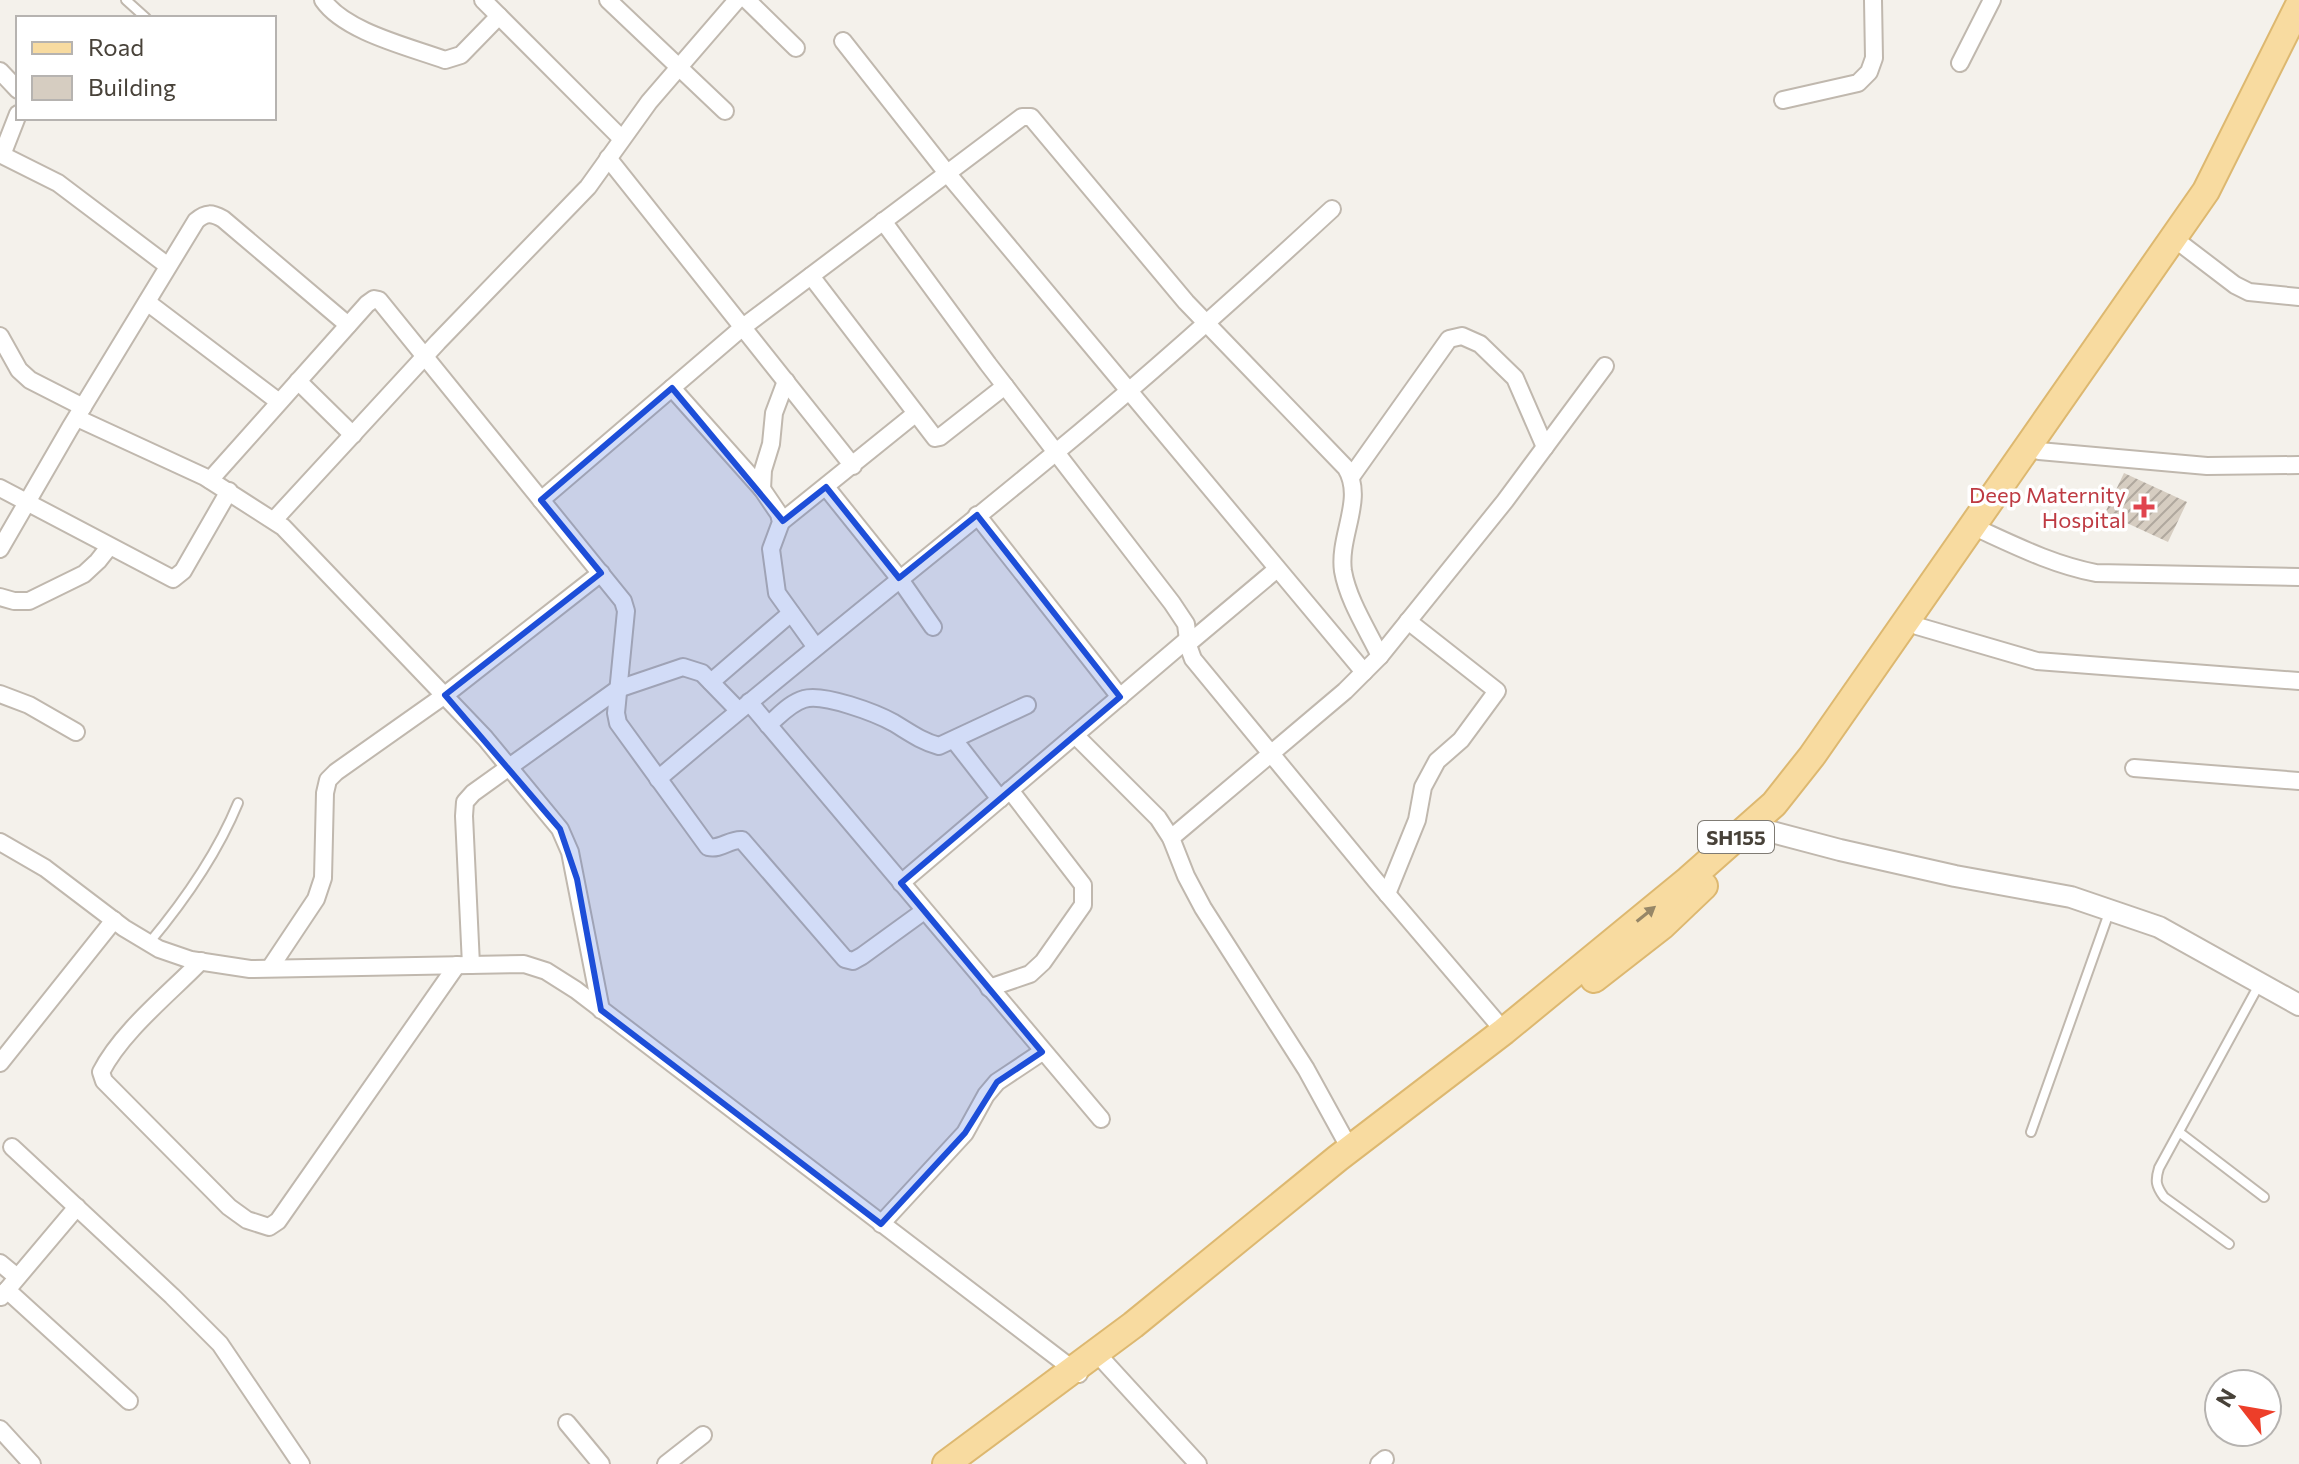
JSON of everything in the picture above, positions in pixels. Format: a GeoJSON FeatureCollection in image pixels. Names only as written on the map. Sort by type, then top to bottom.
{"type":"FeatureCollection","features":[{"type":"Feature","properties":{"kind":"main road","name":"SH155"},"geometry":{"type":"LineString","coordinates":[[946,1464],[1101,1358],[1662,926],[1756,828],[1812,756],[2206,191],[2299,5]]}},
{"type":"Feature","properties":{"kind":"main road","name":"SH155"},"geometry":{"type":"LineString","coordinates":[[962,1464],[1350,1149],[1504,1031],[1688,880],[1805,790],[2235,161],[2299,29]]}},
{"type":"Feature","properties":{"kind":"street"},"geometry":{"type":"LineString","coordinates":[[323,0],[335,14],[360,28],[445,60],[461,55],[499,16]]}},
{"type":"Feature","properties":{"kind":"street"},"geometry":{"type":"LineString","coordinates":[[483,0],[621,138]]}},
{"type":"Feature","properties":{"kind":"street"},"geometry":{"type":"LineString","coordinates":[[608,0],[725,111]]}},
{"type":"Feature","properties":{"kind":"street"},"geometry":{"type":"LineString","coordinates":[[274,520],[425,356],[588,187],[621,138],[737,0]]}},
{"type":"Feature","properties":{"kind":"street"},"geometry":{"type":"LineString","coordinates":[[747,0],[796,48]]}},
{"type":"Feature","properties":{"kind":"street"},"geometry":{"type":"LineString","coordinates":[[1783,100],[1858,83],[1869,72],[1874,58],[1873,0]]}},
{"type":"Feature","properties":{"kind":"street"},"geometry":{"type":"LineString","coordinates":[[1960,63],[1992,0]]}},
{"type":"Feature","properties":{"kind":"street"},"geometry":{"type":"LineString","coordinates":[[843,41],[947,173],[1364,672]]}},
{"type":"Feature","properties":{"kind":"street"},"geometry":{"type":"LineString","coordinates":[[0,71],[16,88]]}},
{"type":"Feature","properties":{"kind":"street"},"geometry":{"type":"LineString","coordinates":[[541,500],[743,327],[1022,117],[1031,117],[1207,324],[1346,468],[1355,491],[1344,538],[1343,569],[1351,595],[1380,656]]}},
{"type":"Feature","properties":{"kind":"street"},"geometry":{"type":"LineString","coordinates":[[16,119],[1,154],[58,183],[168,266]]}},
{"type":"Feature","properties":{"kind":"street"},"geometry":{"type":"LineString","coordinates":[[608,158],[853,466]]}},
{"type":"Feature","properties":{"kind":"street"},"geometry":{"type":"LineString","coordinates":[[658,779],[815,646],[1056,452],[1207,324],[1332,209]]}},
{"type":"Feature","properties":{"kind":"street"},"geometry":{"type":"LineString","coordinates":[[0,549],[168,266],[203,214],[213,214],[223,219],[348,325]]}},
{"type":"Feature","properties":{"kind":"street"},"geometry":{"type":"LineString","coordinates":[[883,221],[1172,603],[1186,624],[1193,659],[1504,1031]]}},
{"type":"Feature","properties":{"kind":"street"},"geometry":{"type":"LineString","coordinates":[[2180,243],[2249,292],[2299,297]]}},
{"type":"Feature","properties":{"kind":"street"},"geometry":{"type":"LineString","coordinates":[[811,276],[931,435],[940,437],[1005,386]]}},
{"type":"Feature","properties":{"kind":"street"},"geometry":{"type":"LineString","coordinates":[[210,480],[367,304],[374,299],[379,300],[623,601],[626,611],[618,689],[618,723],[708,847],[715,849],[742,840],[845,959],[853,961],[862,956],[924,911]]}},
{"type":"Feature","properties":{"kind":"street"},"geometry":{"type":"LineString","coordinates":[[147,302],[279,402]]}},
{"type":"Feature","properties":{"kind":"street"},"geometry":{"type":"LineString","coordinates":[[0,336],[19,370],[30,380],[80,412],[210,480],[274,520],[312,554],[445,695],[560,829],[570,852],[601,1010]]}},
{"type":"Feature","properties":{"kind":"street"},"geometry":{"type":"LineString","coordinates":[[1351,477],[1449,339],[1462,336],[1480,344],[1515,378],[1545,447]]}},
{"type":"Feature","properties":{"kind":"street"},"geometry":{"type":"LineString","coordinates":[[1171,838],[1345,691],[1380,656],[1505,501],[1605,366]]}},
{"type":"Feature","properties":{"kind":"street"},"geometry":{"type":"LineString","coordinates":[[298,381],[353,435]]}},
{"type":"Feature","properties":{"kind":"street"},"geometry":{"type":"LineString","coordinates":[[762,489],[774,413],[786,381]]}},
{"type":"Feature","properties":{"kind":"street"},"geometry":{"type":"LineString","coordinates":[[672,388],[762,489],[781,522]]}},
{"type":"Feature","properties":{"kind":"street"},"geometry":{"type":"LineString","coordinates":[[815,646],[777,593],[772,541],[781,522],[915,414]]}},
{"type":"Feature","properties":{"kind":"street"},"geometry":{"type":"LineString","coordinates":[[2039,451],[2207,466],[2299,465]]}},
{"type":"Feature","properties":{"kind":"street"},"geometry":{"type":"LineString","coordinates":[[826,487],[899,578],[933,627]]}},
{"type":"Feature","properties":{"kind":"street"},"geometry":{"type":"LineString","coordinates":[[0,488],[169,579],[178,577],[229,491]]}},
{"type":"Feature","properties":{"kind":"street"},"geometry":{"type":"LineString","coordinates":[[977,515],[1120,697]]}},
{"type":"Feature","properties":{"kind":"street"},"geometry":{"type":"LineString","coordinates":[[1983,531],[2067,568],[2096,573],[2299,577]]}},
{"type":"Feature","properties":{"kind":"street"},"geometry":{"type":"LineString","coordinates":[[0,597],[29,601],[84,574],[109,547]]}},
{"type":"Feature","properties":{"kind":"street"},"geometry":{"type":"LineString","coordinates":[[901,883],[1277,569]]}},
{"type":"Feature","properties":{"kind":"street"},"geometry":{"type":"LineString","coordinates":[[270,968],[316,899],[323,878],[328,780],[445,695],[601,573]]}},
{"type":"Feature","properties":{"kind":"street"},"geometry":{"type":"LineString","coordinates":[[711,682],[791,613]]}},
{"type":"Feature","properties":{"kind":"street"},"geometry":{"type":"LineString","coordinates":[[1387,894],[1417,820],[1423,787],[1437,761],[1461,740],[1497,691],[1408,621]]}},
{"type":"Feature","properties":{"kind":"street"},"geometry":{"type":"LineString","coordinates":[[1917,626],[2037,661],[2299,681]]}},
{"type":"Feature","properties":{"kind":"street"},"geometry":{"type":"LineString","coordinates":[[201,961],[130,1033],[101,1072],[104,1081],[229,1207],[247,1220],[269,1227],[278,1221],[464,965],[465,802],[618,689],[683,667],[694,668],[768,725],[1101,1119]]}},
{"type":"Feature","properties":{"kind":"street"},"geometry":{"type":"LineString","coordinates":[[0,694],[29,705],[76,732]]}},
{"type":"Feature","properties":{"kind":"street"},"geometry":{"type":"LineString","coordinates":[[768,725],[794,704],[807,698],[830,700],[877,716],[923,742],[939,746],[1027,705]]}},
{"type":"Feature","properties":{"kind":"street"},"geometry":{"type":"LineString","coordinates":[[1075,735],[1158,818],[1171,838],[1203,908],[1306,1069],[1350,1149]]}},
{"type":"Feature","properties":{"kind":"street"},"geometry":{"type":"LineString","coordinates":[[954,740],[1083,885],[1085,894],[1083,905],[1043,962],[1030,974],[989,988]]}},
{"type":"Feature","properties":{"kind":"street"},"geometry":{"type":"LineString","coordinates":[[2134,768],[2299,781]]}},
{"type":"Feature","properties":{"kind":"street"},"geometry":{"type":"LineString","coordinates":[[1756,828],[1955,876],[2071,897],[2159,927],[2299,1005]]}},
{"type":"Feature","properties":{"kind":"street"},"geometry":{"type":"LineString","coordinates":[[0,842],[45,868],[149,943],[201,961],[250,969],[524,964],[546,971],[1077,1372]]}},
{"type":"Feature","properties":{"kind":"street"},"geometry":{"type":"LineString","coordinates":[[0,1063],[114,920]]}},
{"type":"Feature","properties":{"kind":"street"},"geometry":{"type":"LineString","coordinates":[[881,1224],[965,1133],[986,1095],[997,1082],[1042,1052]]}},
{"type":"Feature","properties":{"kind":"street"},"geometry":{"type":"LineString","coordinates":[[12,1147],[220,1344],[301,1464]]}},
{"type":"Feature","properties":{"kind":"street"},"geometry":{"type":"LineString","coordinates":[[8,1288],[77,1207]]}},
{"type":"Feature","properties":{"kind":"street"},"geometry":{"type":"LineString","coordinates":[[0,1263],[8,1288],[129,1401]]}},
{"type":"Feature","properties":{"kind":"street"},"geometry":{"type":"LineString","coordinates":[[1101,1358],[1198,1464]]}},
{"type":"Feature","properties":{"kind":"street"},"geometry":{"type":"LineString","coordinates":[[567,1423],[601,1464]]}},
{"type":"Feature","properties":{"kind":"street"},"geometry":{"type":"LineString","coordinates":[[0,1429],[32,1464]]}},
{"type":"Feature","properties":{"kind":"street"},"geometry":{"type":"LineString","coordinates":[[666,1464],[703,1435]]}},
{"type":"Feature","properties":{"kind":"street"},"geometry":{"type":"LineString","coordinates":[[281,1464],[289,1447]]}},
{"type":"Feature","properties":{"kind":"lane"},"geometry":{"type":"LineString","coordinates":[[126,0],[144,16]]}},
{"type":"Feature","properties":{"kind":"lane"},"geometry":{"type":"LineString","coordinates":[[149,943],[206,867],[238,803]]}},
{"type":"Feature","properties":{"kind":"lane"},"geometry":{"type":"LineString","coordinates":[[2031,1132],[2110,910]]}},
{"type":"Feature","properties":{"kind":"lane"},"geometry":{"type":"LineString","coordinates":[[2229,1244],[2164,1197],[2156,1187],[2159,1168],[2261,982]]}},
{"type":"Feature","properties":{"kind":"lane"},"geometry":{"type":"LineString","coordinates":[[2179,1132],[2264,1197]]}},
{"type":"Feature","properties":{"kind":"highlighted area"},"geometry":{"type":"Polygon","coordinates":[[[672,388],[783,521],[826,487],[899,578],[977,515],[1120,697],[901,883],[1042,1052],[997,1082],[965,1133],[881,1224],[601,1010],[577,879],[560,829],[445,695],[601,573],[541,500],[672,388]]]}},
{"type":"Feature","properties":{"kind":"building"},"geometry":{"type":"Polygon","coordinates":[[[2124,473],[2187,502],[2168,542],[2105,513],[2124,473]]]}},
{"type":"Feature","properties":{"kind":"place","name":"Deep Maternity Hospital"},"geometry":{"type":"Point","coordinates":[2144,507]}}]}
